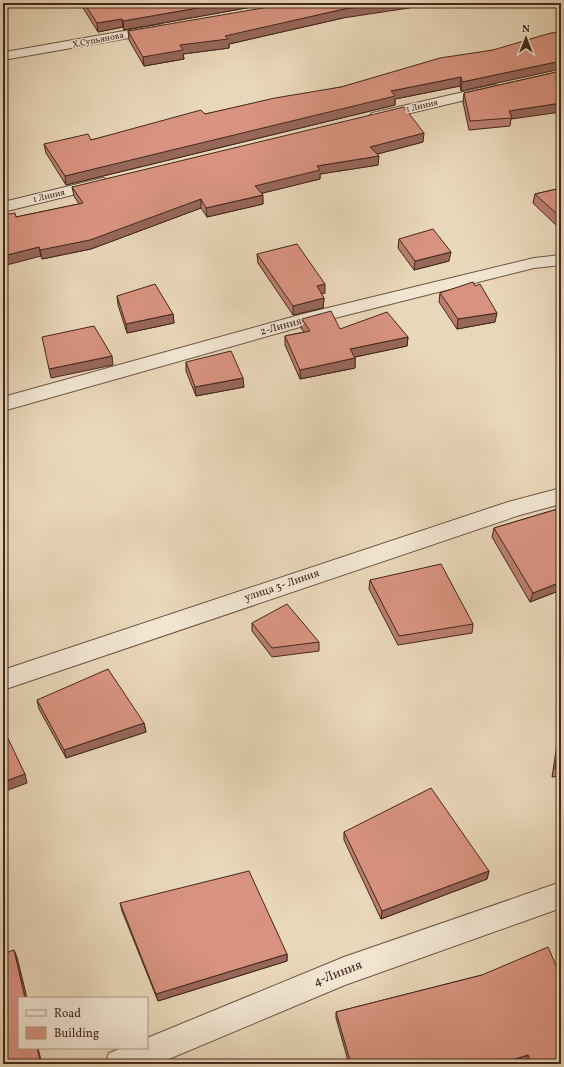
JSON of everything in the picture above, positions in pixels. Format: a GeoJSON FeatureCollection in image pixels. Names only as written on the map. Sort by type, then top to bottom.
{"type":"FeatureCollection","features":[{"type":"Feature","properties":{"kind":"street","name":"Х.Супьянова"},"geometry":{"type":"LineString","coordinates":[[5,56],[170,27]]}},
{"type":"Feature","properties":{"kind":"street","name":"1 Линия"},"geometry":{"type":"LineString","coordinates":[[365,119],[508,86]]}},
{"type":"Feature","properties":{"kind":"street","name":"1 Линия"},"geometry":{"type":"LineString","coordinates":[[3,207],[118,179]]}},
{"type":"Feature","properties":{"kind":"street","name":"2-Линия"},"geometry":{"type":"LineString","coordinates":[[3,404],[303,320],[534,263],[561,260]]}},
{"type":"Feature","properties":{"kind":"street","name":"улица 3- Линия"},"geometry":{"type":"LineString","coordinates":[[3,680],[516,508],[561,496]]}},
{"type":"Feature","properties":{"kind":"street","name":"4-Линия"},"geometry":{"type":"LineString","coordinates":[[120,1064],[344,971],[561,895]]}},
{"type":"Feature","properties":{"kind":"building"},"geometry":{"type":"Polygon","coordinates":[[[84,3],[226,3],[123,21],[122,19],[97,23],[84,3]]]}},
{"type":"Feature","properties":{"kind":"building"},"geometry":{"type":"Polygon","coordinates":[[[292,3],[387,3],[344,9],[225,36],[228,39],[180,45],[183,50],[143,57],[128,31],[292,3]]]}},
{"type":"Feature","properties":{"kind":"building"},"geometry":{"type":"Polygon","coordinates":[[[561,32],[561,61],[462,82],[461,77],[391,91],[395,96],[65,176],[44,144],[88,134],[91,140],[201,110],[205,114],[275,98],[341,87],[440,58],[493,50],[551,33],[561,32]]]}},
{"type":"Feature","properties":{"kind":"building"},"geometry":{"type":"Polygon","coordinates":[[[561,71],[561,103],[509,111],[512,118],[470,121],[464,93],[561,71]]]}},
{"type":"Feature","properties":{"kind":"building"},"geometry":{"type":"Polygon","coordinates":[[[404,107],[424,133],[370,147],[379,156],[317,166],[320,170],[255,186],[263,195],[206,208],[201,199],[90,240],[40,250],[39,247],[3,256],[3,215],[15,213],[16,217],[83,203],[72,187],[404,107]]]}},
{"type":"Feature","properties":{"kind":"building"},"geometry":{"type":"Polygon","coordinates":[[[561,188],[561,216],[559,216],[535,194],[561,188]]]}},
{"type":"Feature","properties":{"kind":"building"},"geometry":{"type":"Polygon","coordinates":[[[433,229],[451,252],[415,261],[399,239],[433,229]]]}},
{"type":"Feature","properties":{"kind":"building"},"geometry":{"type":"Polygon","coordinates":[[[297,244],[325,284],[317,286],[324,298],[293,306],[257,254],[297,244]]]}},
{"type":"Feature","properties":{"kind":"building"},"geometry":{"type":"Polygon","coordinates":[[[473,282],[475,286],[480,284],[497,313],[458,319],[440,293],[473,282]]]}},
{"type":"Feature","properties":{"kind":"building"},"geometry":{"type":"Polygon","coordinates":[[[155,284],[173,314],[126,324],[117,296],[155,284]]]}},
{"type":"Feature","properties":{"kind":"building"},"geometry":{"type":"Polygon","coordinates":[[[331,311],[340,329],[387,312],[408,337],[350,349],[355,358],[300,370],[285,336],[310,331],[302,319],[331,311]]]}},
{"type":"Feature","properties":{"kind":"building"},"geometry":{"type":"Polygon","coordinates":[[[94,326],[112,356],[49,369],[42,337],[94,326]]]}},
{"type":"Feature","properties":{"kind":"building"},"geometry":{"type":"Polygon","coordinates":[[[231,351],[243,378],[195,387],[186,362],[231,351]]]}},
{"type":"Feature","properties":{"kind":"building"},"geometry":{"type":"Polygon","coordinates":[[[561,508],[561,582],[533,593],[494,528],[561,508]]]}},
{"type":"Feature","properties":{"kind":"building"},"geometry":{"type":"Polygon","coordinates":[[[441,564],[473,624],[399,636],[370,580],[441,564]]]}},
{"type":"Feature","properties":{"kind":"building"},"geometry":{"type":"Polygon","coordinates":[[[287,604],[319,642],[272,648],[252,623],[287,604]]]}},
{"type":"Feature","properties":{"kind":"building"},"geometry":{"type":"Polygon","coordinates":[[[108,669],[144,723],[64,750],[37,700],[108,669]]]}},
{"type":"Feature","properties":{"kind":"building"},"geometry":{"type":"Polygon","coordinates":[[[3,728],[25,774],[3,782],[3,728]]]}},
{"type":"Feature","properties":{"kind":"building"},"geometry":{"type":"Polygon","coordinates":[[[561,729],[561,768],[555,769],[561,729]]]}},
{"type":"Feature","properties":{"kind":"building"},"geometry":{"type":"Polygon","coordinates":[[[431,788],[489,871],[382,911],[344,832],[431,788]]]}},
{"type":"Feature","properties":{"kind":"building"},"geometry":{"type":"Polygon","coordinates":[[[249,871],[287,954],[156,994],[120,903],[249,871]]]}},
{"type":"Feature","properties":{"kind":"building"},"geometry":{"type":"Polygon","coordinates":[[[548,947],[561,977],[561,1064],[532,1064],[528,1055],[499,1064],[351,1064],[336,1012],[482,975],[548,947]]]}},
{"type":"Feature","properties":{"kind":"building"},"geometry":{"type":"Polygon","coordinates":[[[14,950],[25,997],[18,997],[18,1049],[37,1049],[40,1060],[24,1064],[3,1064],[3,954],[14,950]]]}}]}
